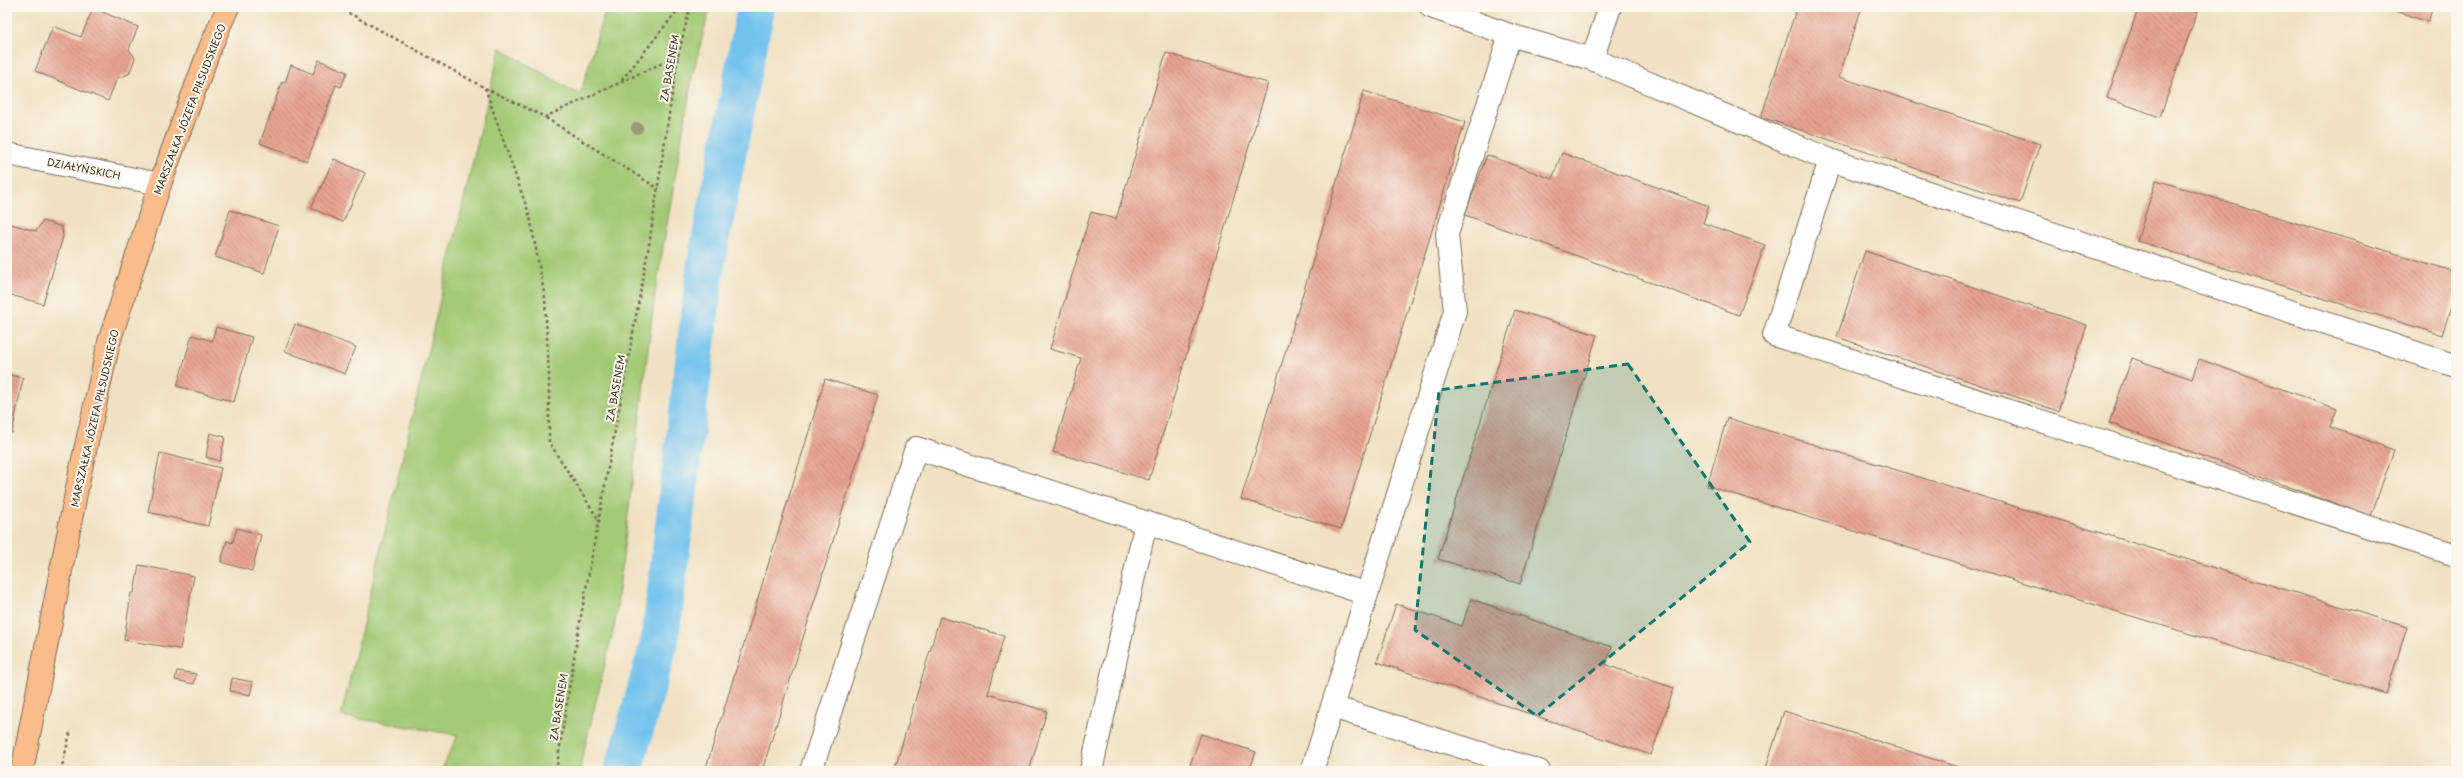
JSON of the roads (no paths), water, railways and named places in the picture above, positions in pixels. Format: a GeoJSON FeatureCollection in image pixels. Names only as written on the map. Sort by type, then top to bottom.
{"type":"FeatureCollection","features":[{"type":"Feature","properties":{"kind":"main road","name":"MARSZAŁKA JÓZEFA PIŁSUDSKIEGO"},"geometry":{"type":"LineString","coordinates":[[22,771],[80,473],[109,342],[160,184],[210,48],[228,7]]}},
{"type":"Feature","properties":{"kind":"street"},"geometry":{"type":"LineString","coordinates":[[1431,7],[1510,35],[1592,60],[1830,160],[2456,366]]}},
{"type":"Feature","properties":{"kind":"street"},"geometry":{"type":"LineString","coordinates":[[1592,60],[1610,7]]}},
{"type":"Feature","properties":{"kind":"street"},"geometry":{"type":"LineString","coordinates":[[1312,771],[1456,311],[1447,234],[1510,35]]}},
{"type":"Feature","properties":{"kind":"street","name":"DZIAŁYŃSKICH"},"geometry":{"type":"LineString","coordinates":[[7,154],[160,184]]}},
{"type":"Feature","properties":{"kind":"street"},"geometry":{"type":"LineString","coordinates":[[1830,160],[1774,335],[2456,555]]}},
{"type":"Feature","properties":{"kind":"street"},"geometry":{"type":"LineString","coordinates":[[810,771],[916,448],[1367,594]]}},
{"type":"Feature","properties":{"kind":"street"},"geometry":{"type":"LineString","coordinates":[[1091,771],[1146,522]]}},
{"type":"Feature","properties":{"kind":"street"},"geometry":{"type":"LineString","coordinates":[[1332,707],[1539,771]]}},
{"type":"Feature","properties":{"kind":"waterway"},"geometry":{"type":"LineString","coordinates":[[623,771],[660,640],[706,263],[756,7]]}}]}
